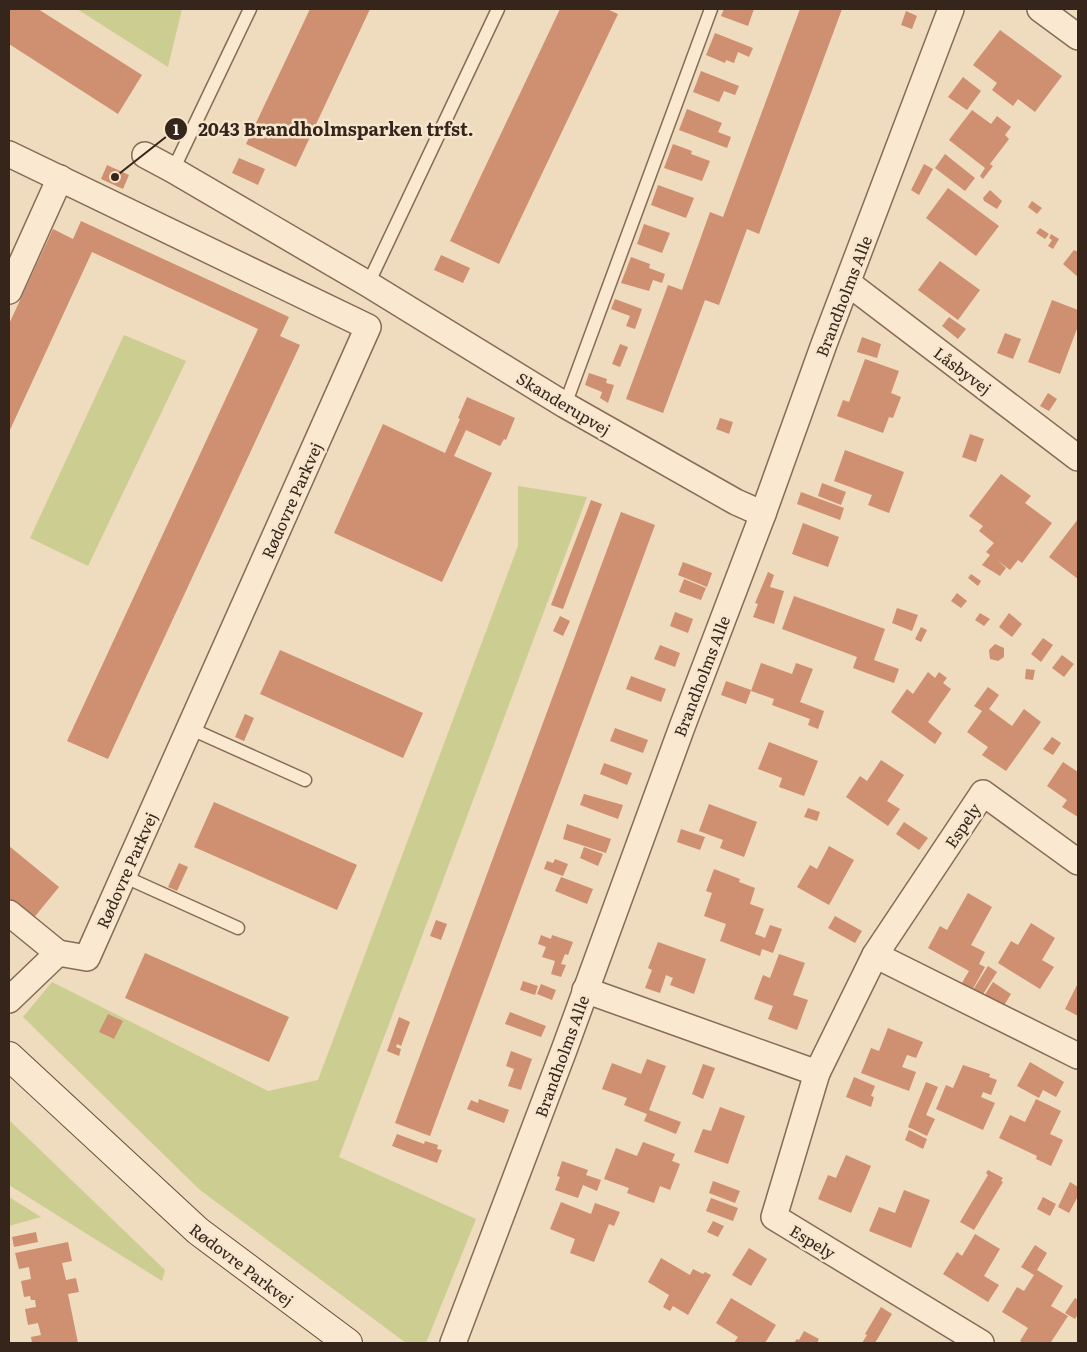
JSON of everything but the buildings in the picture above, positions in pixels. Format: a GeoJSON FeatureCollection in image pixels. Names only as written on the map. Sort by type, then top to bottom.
{"type":"FeatureCollection","features":[{"type":"Feature","properties":{"kind":"street","name":"Brandholms Alle"},"geometry":{"type":"LineString","coordinates":[[453,1343],[951,9]]}},
{"type":"Feature","properties":{"kind":"street"},"geometry":{"type":"LineString","coordinates":[[1040,9],[1078,37]]}},
{"type":"Feature","properties":{"kind":"street","name":"Rødovre Parkvej"},"geometry":{"type":"LineString","coordinates":[[9,154],[368,327],[87,958],[58,953],[9,913]]}},
{"type":"Feature","properties":{"kind":"street","name":"Skanderupvej"},"geometry":{"type":"LineString","coordinates":[[145,156],[173,170],[368,284],[565,405],[736,502],[763,514]]}},
{"type":"Feature","properties":{"kind":"street"},"geometry":{"type":"LineString","coordinates":[[9,291],[60,178]]}},
{"type":"Feature","properties":{"kind":"street","name":"Låsbyvej"},"geometry":{"type":"LineString","coordinates":[[848,283],[1078,458]]}},
{"type":"Feature","properties":{"kind":"street","name":"Espely"},"geometry":{"type":"LineString","coordinates":[[981,1343],[774,1217],[817,1073],[875,955],[983,793],[1078,862]]}},
{"type":"Feature","properties":{"kind":"street"},"geometry":{"type":"LineString","coordinates":[[9,1000],[58,953]]}},
{"type":"Feature","properties":{"kind":"street"},"geometry":{"type":"LineString","coordinates":[[875,955],[1078,1056]]}},
{"type":"Feature","properties":{"kind":"street"},"geometry":{"type":"LineString","coordinates":[[585,990],[817,1073]]}},
{"type":"Feature","properties":{"kind":"street","name":"Rødovre Parkvej"},"geometry":{"type":"LineString","coordinates":[[9,1056],[198,1231],[348,1343]]}},
{"type":"Feature","properties":{"kind":"lane"},"geometry":{"type":"LineString","coordinates":[[173,170],[250,9]]}},
{"type":"Feature","properties":{"kind":"lane"},"geometry":{"type":"LineString","coordinates":[[368,284],[498,9]]}},
{"type":"Feature","properties":{"kind":"lane"},"geometry":{"type":"LineString","coordinates":[[565,405],[711,9]]}},
{"type":"Feature","properties":{"kind":"lane"},"geometry":{"type":"LineString","coordinates":[[189,728],[305,780]]}},
{"type":"Feature","properties":{"kind":"lane"},"geometry":{"type":"LineString","coordinates":[[123,876],[238,928]]}},
{"type":"Feature","properties":{"kind":"green space"},"geometry":{"type":"Polygon","coordinates":[[[77,9],[182,9],[168,67],[77,9]]]}},
{"type":"Feature","properties":{"kind":"green space"},"geometry":{"type":"Polygon","coordinates":[[[124,335],[186,361],[88,566],[30,538],[124,335]]]}},
{"type":"Feature","properties":{"kind":"green space"},"geometry":{"type":"Polygon","coordinates":[[[518,486],[587,497],[339,1157],[476,1219],[426,1343],[406,1343],[200,1190],[23,1017],[52,982],[268,1091],[318,1080],[518,546],[518,486]]]}},
{"type":"Feature","properties":{"kind":"green space"},"geometry":{"type":"Polygon","coordinates":[[[9,1120],[165,1270],[162,1281],[9,1185],[9,1120]]]}},
{"type":"Feature","properties":{"kind":"green space"},"geometry":{"type":"Polygon","coordinates":[[[9,1197],[41,1217],[9,1226],[9,1197]]]}},
{"type":"Feature","properties":{"kind":"place","name":"2043 Brandholmsparken trfst."},"geometry":{"type":"Point","coordinates":[115,177]}}]}
